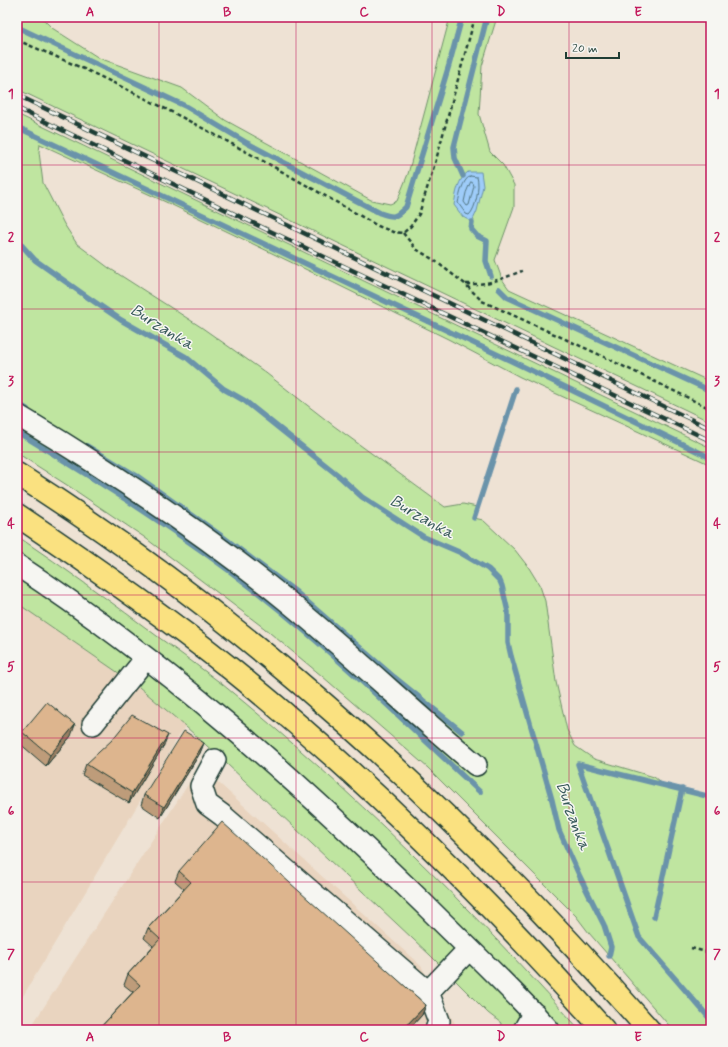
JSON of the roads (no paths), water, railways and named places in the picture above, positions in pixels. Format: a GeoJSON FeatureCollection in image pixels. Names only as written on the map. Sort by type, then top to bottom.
{"type":"FeatureCollection","features":[{"type":"Feature","properties":{"kind":"highway"},"geometry":{"type":"LineString","coordinates":[[17,474],[96,526],[191,594],[287,671],[336,714],[426,796],[499,867],[543,913],[649,1030]]}},
{"type":"Feature","properties":{"kind":"highway"},"geometry":{"type":"LineString","coordinates":[[17,515],[115,581],[231,669],[314,739],[404,822],[451,868],[532,952],[604,1030]]}},
{"type":"Feature","properties":{"kind":"street"},"geometry":{"type":"LineString","coordinates":[[17,415],[135,488],[217,546],[286,600],[476,765]]}},
{"type":"Feature","properties":{"kind":"street"},"geometry":{"type":"LineString","coordinates":[[17,565],[146,658],[229,725],[375,857],[469,949],[530,1022],[549,1030]]}},
{"type":"Feature","properties":{"kind":"street"},"geometry":{"type":"LineString","coordinates":[[93,724],[146,658]]}},
{"type":"Feature","properties":{"kind":"street"},"geometry":{"type":"LineString","coordinates":[[216,760],[201,786],[207,804],[428,992],[439,1021],[436,1030]]}},
{"type":"Feature","properties":{"kind":"street"},"geometry":{"type":"LineString","coordinates":[[428,992],[469,949]]}},
{"type":"Feature","properties":{"kind":"water"},"geometry":{"type":"Polygon","coordinates":[[[468,172],[481,172],[483,186],[477,211],[472,222],[463,217],[454,205],[460,182],[468,172]]]}},
{"type":"Feature","properties":{"kind":"waterway"},"geometry":{"type":"LineString","coordinates":[[17,27],[185,106],[247,143],[380,213],[388,216],[394,216],[406,207],[462,17]]}},
{"type":"Feature","properties":{"kind":"waterway"},"geometry":{"type":"LineString","coordinates":[[463,176],[455,158],[454,147],[487,17]]}},
{"type":"Feature","properties":{"kind":"waterway"},"geometry":{"type":"LineString","coordinates":[[17,127],[524,367],[711,458]]}},
{"type":"Feature","properties":{"kind":"waterway"},"geometry":{"type":"LineString","coordinates":[[472,222],[471,229],[477,236],[487,241],[486,261],[491,276]]}},
{"type":"Feature","properties":{"kind":"waterway","name":"Burzanka"},"geometry":{"type":"LineString","coordinates":[[17,240],[35,260],[83,294],[121,320],[186,357],[224,389],[245,401],[339,476],[362,497],[424,537],[459,552],[488,569],[500,581],[508,612],[508,643],[511,656],[552,800],[559,830],[604,925],[611,947],[609,956]]}},
{"type":"Feature","properties":{"kind":"waterway"},"geometry":{"type":"LineString","coordinates":[[499,289],[507,297],[711,391]]}},
{"type":"Feature","properties":{"kind":"waterway"},"geometry":{"type":"LineString","coordinates":[[474,518],[516,389]]}},
{"type":"Feature","properties":{"kind":"waterway"},"geometry":{"type":"LineString","coordinates":[[17,403],[27,409]]}},
{"type":"Feature","properties":{"kind":"waterway"},"geometry":{"type":"LineString","coordinates":[[17,432],[141,509],[201,550],[260,594],[317,641],[480,792]]}},
{"type":"Feature","properties":{"kind":"waterway"},"geometry":{"type":"LineString","coordinates":[[87,446],[137,476],[223,537],[296,592],[394,677],[462,732]]}},
{"type":"Feature","properties":{"kind":"waterway"},"geometry":{"type":"LineString","coordinates":[[578,764],[639,937],[711,1020]]}},
{"type":"Feature","properties":{"kind":"waterway"},"geometry":{"type":"LineString","coordinates":[[578,764],[711,797]]}},
{"type":"Feature","properties":{"kind":"waterway"},"geometry":{"type":"LineString","coordinates":[[654,917],[682,789]]}},
{"type":"Feature","properties":{"kind":"railway"},"geometry":{"type":"LineString","coordinates":[[17,95],[711,429]]}},
{"type":"Feature","properties":{"kind":"railway"},"geometry":{"type":"LineString","coordinates":[[17,108],[251,222],[711,441]]}}]}
